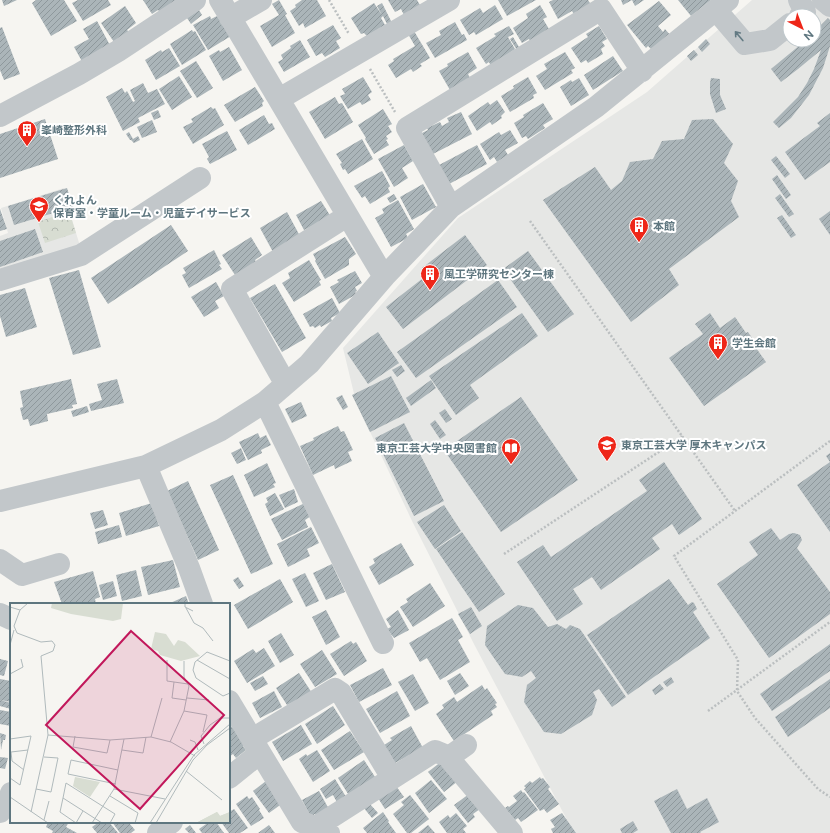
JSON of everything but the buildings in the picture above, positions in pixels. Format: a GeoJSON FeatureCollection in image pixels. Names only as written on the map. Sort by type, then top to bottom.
{"type":"FeatureCollection","features":[{"type":"Feature","properties":{"kind":"street"},"geometry":{"type":"LineString","coordinates":[[0,116],[79,74],[118,51],[195,0]]}},
{"type":"Feature","properties":{"kind":"street"},"geometry":{"type":"LineString","coordinates":[[261,0],[225,9],[384,277]]}},
{"type":"Feature","properties":{"kind":"street"},"geometry":{"type":"LineString","coordinates":[[278,99],[449,0]]}},
{"type":"Feature","properties":{"kind":"street"},"geometry":{"type":"LineString","coordinates":[[823,0],[830,6]]}},
{"type":"Feature","properties":{"kind":"street"},"geometry":{"type":"LineString","coordinates":[[0,501],[146,466],[221,430],[265,402],[285,383],[309,364],[384,277],[451,207],[596,107],[722,5],[745,44],[770,40],[782,30]]}},
{"type":"Feature","properties":{"kind":"street"},"geometry":{"type":"LineString","coordinates":[[451,207],[407,128],[601,10],[642,71]]}},
{"type":"Feature","properties":{"kind":"street"},"geometry":{"type":"LineString","coordinates":[[0,280],[80,255],[200,178]]}},
{"type":"Feature","properties":{"kind":"street"},"geometry":{"type":"LineString","coordinates":[[285,383],[232,289],[347,216]]}},
{"type":"Feature","properties":{"kind":"street"},"geometry":{"type":"LineString","coordinates":[[265,402],[374,636]]}},
{"type":"Feature","properties":{"kind":"street"},"geometry":{"type":"LineString","coordinates":[[146,466],[189,568],[202,603]]}},
{"type":"Feature","properties":{"kind":"street"},"geometry":{"type":"LineString","coordinates":[[0,560],[22,575],[59,564]]}},
{"type":"Feature","properties":{"kind":"street"},"geometry":{"type":"LineString","coordinates":[[0,614],[10,619]]}},
{"type":"Feature","properties":{"kind":"street"},"geometry":{"type":"LineString","coordinates":[[230,777],[256,746],[335,689],[341,693],[392,778]]}},
{"type":"Feature","properties":{"kind":"street"},"geometry":{"type":"LineString","coordinates":[[230,703],[302,822],[323,830],[392,778],[435,752],[457,751],[520,832]]}},
{"type":"Feature","properties":{"kind":"street"},"geometry":{"type":"LineString","coordinates":[[0,812],[10,796]]}},
{"type":"Feature","properties":{"kind":"path"},"geometry":{"type":"LineString","coordinates":[[530,221],[735,511]]}},
{"type":"Feature","properties":{"kind":"path"},"geometry":{"type":"LineString","coordinates":[[504,554],[683,436]]}},
{"type":"Feature","properties":{"kind":"path"},"geometry":{"type":"LineString","coordinates":[[830,440],[674,556],[738,660],[737,691],[755,718],[818,789],[830,797]]}},
{"type":"Feature","properties":{"kind":"path"},"geometry":{"type":"LineString","coordinates":[[708,711],[830,622]]}},
{"type":"Feature","properties":{"kind":"shaded area","name":"東京工芸大学 厚木キャンパス"},"geometry":{"type":"Polygon","coordinates":[[[752,0],[830,0],[830,833],[574,833],[475,646],[413,523],[356,402],[343,348],[458,218],[647,92],[752,0]]]}},
{"type":"Feature","properties":{"kind":"shaded area","name":"くれよん 保育室・学童ルーム・児童デイサービス"},"geometry":{"type":"Polygon","coordinates":[[[64,188],[80,246],[0,272],[0,236],[8,233],[1,208],[64,188]]]}},
{"type":"Feature","properties":{"kind":"green space"},"geometry":{"type":"Polygon","coordinates":[[[69,211],[76,233],[45,243],[38,222],[69,211]]]}},
{"type":"Feature","properties":{"kind":"place","name":"峯崎整形外科"},"geometry":{"type":"Point","coordinates":[27,147]}},
{"type":"Feature","properties":{"kind":"place","name":"くれよん 保育室・学童ルーム・児童デイサービス"},"geometry":{"type":"Point","coordinates":[39,223]}},
{"type":"Feature","properties":{"kind":"place","name":"本館"},"geometry":{"type":"Point","coordinates":[639,243]}},
{"type":"Feature","properties":{"kind":"place","name":"風工学研究センター棟"},"geometry":{"type":"Point","coordinates":[430,291]}},
{"type":"Feature","properties":{"kind":"place","name":"学生会館"},"geometry":{"type":"Point","coordinates":[718,360]}},
{"type":"Feature","properties":{"kind":"place","name":"東京工芸大学 厚木キャンパス"},"geometry":{"type":"Point","coordinates":[607,462]}},
{"type":"Feature","properties":{"kind":"place","name":"東京工芸大学中央図書館"},"geometry":{"type":"Point","coordinates":[511,465]}}]}
